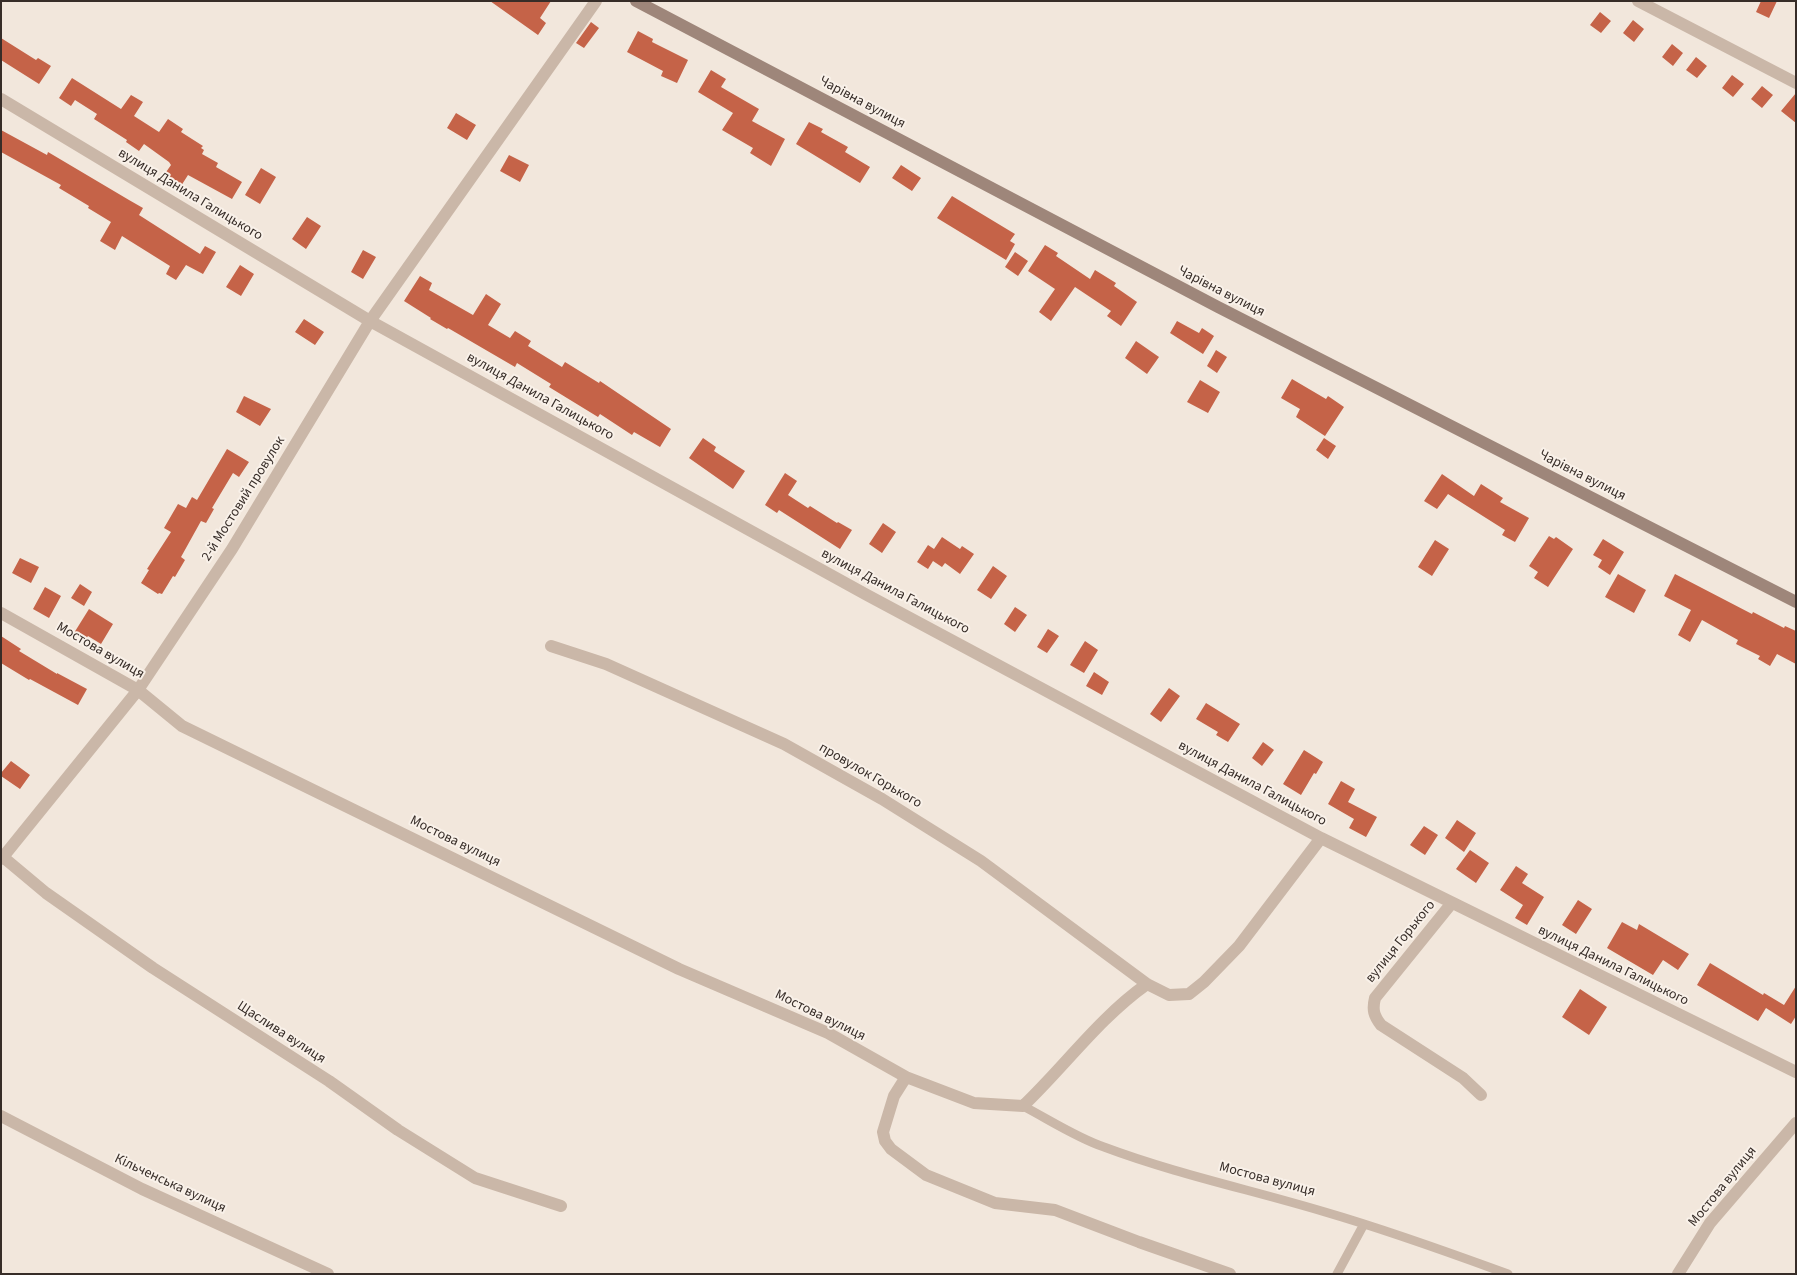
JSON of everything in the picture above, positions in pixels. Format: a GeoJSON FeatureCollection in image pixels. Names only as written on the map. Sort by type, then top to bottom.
{"type":"FeatureCollection","features":[{"type":"Feature","properties":{"kind":"street","name":"2-й Мостовий провулок"},"geometry":{"type":"LineString","coordinates":[[2,858],[138,690],[232,549],[370,321],[596,1]]}},
{"type":"Feature","properties":{"kind":"street","name":"Чарівна вулиця"},"geometry":{"type":"LineString","coordinates":[[636,1],[1218,308],[1796,602]]}},
{"type":"Feature","properties":{"kind":"street"},"geometry":{"type":"LineString","coordinates":[[1638,1],[1796,83]]}},
{"type":"Feature","properties":{"kind":"street","name":"вулиця Данила Галицького"},"geometry":{"type":"LineString","coordinates":[[1,99],[370,321],[867,595],[1321,838],[1451,904],[1796,1072]]}},
{"type":"Feature","properties":{"kind":"street","name":"Мостова вулиця"},"geometry":{"type":"LineString","coordinates":[[1,613],[138,690],[182,726],[679,969],[828,1034],[906,1077],[974,1103],[1023,1106]]}},
{"type":"Feature","properties":{"kind":"street","name":"провулок Горького"},"geometry":{"type":"LineString","coordinates":[[551,646],[606,664],[784,744],[882,799],[981,861],[1147,984]]}},
{"type":"Feature","properties":{"kind":"street"},"geometry":{"type":"LineString","coordinates":[[1023,1106],[1101,1022],[1147,984],[1169,995],[1189,994],[1204,982],[1238,946],[1321,838]]}},
{"type":"Feature","properties":{"kind":"street","name":"Щаслива вулиця"},"geometry":{"type":"LineString","coordinates":[[2,858],[46,893],[153,968],[329,1081],[398,1130],[475,1178],[561,1206]]}},
{"type":"Feature","properties":{"kind":"street","name":"вулиця Горького"},"geometry":{"type":"LineString","coordinates":[[1451,904],[1375,998],[1373,1006],[1374,1016],[1381,1025],[1463,1078],[1481,1095]]}},
{"type":"Feature","properties":{"kind":"street"},"geometry":{"type":"LineString","coordinates":[[906,1077],[894,1096],[883,1132],[885,1141],[891,1149],[926,1174],[995,1203],[1054,1210],[1230,1274]]}},
{"type":"Feature","properties":{"kind":"street","name":"Кільченська вулиця"},"geometry":{"type":"LineString","coordinates":[[1,1116],[142,1189],[328,1274]]}},
{"type":"Feature","properties":{"kind":"street","name":"Мостова вулиця"},"geometry":{"type":"LineString","coordinates":[[1678,1274],[1710,1223],[1796,1123]]}},
{"type":"Feature","properties":{"kind":"lane","name":"Мостова вулиця"},"geometry":{"type":"LineString","coordinates":[[1023,1106],[1102,1147],[1188,1176],[1252,1190],[1411,1238],[1508,1274]]}},
{"type":"Feature","properties":{"kind":"lane"},"geometry":{"type":"LineString","coordinates":[[1337,1274],[1364,1224]]}},
{"type":"Feature","properties":{"kind":"building"},"geometry":{"type":"Polygon","coordinates":[[[490,1],[551,1],[540,18],[546,23],[538,35],[490,1]]]}},
{"type":"Feature","properties":{"kind":"building"},"geometry":{"type":"Polygon","coordinates":[[[1761,1],[1777,1],[1769,18],[1756,12],[1761,1]]]}},
{"type":"Feature","properties":{"kind":"building"},"geometry":{"type":"Polygon","coordinates":[[[1600,12],[1611,21],[1601,33],[1590,25],[1600,12]]]}},
{"type":"Feature","properties":{"kind":"building"},"geometry":{"type":"Polygon","coordinates":[[[1633,20],[1644,29],[1634,42],[1623,33],[1633,20]]]}},
{"type":"Feature","properties":{"kind":"building"},"geometry":{"type":"Polygon","coordinates":[[[591,22],[599,28],[584,48],[576,43],[591,22]]]}},
{"type":"Feature","properties":{"kind":"building"},"geometry":{"type":"Polygon","coordinates":[[[638,31],[653,39],[652,42],[688,60],[677,83],[661,76],[663,71],[627,52],[638,31]]]}},
{"type":"Feature","properties":{"kind":"building"},"geometry":{"type":"Polygon","coordinates":[[[1,38],[36,60],[38,58],[51,66],[39,84],[1,60],[1,38]]]}},
{"type":"Feature","properties":{"kind":"building"},"geometry":{"type":"Polygon","coordinates":[[[1672,44],[1683,53],[1673,66],[1662,57],[1672,44]]]}},
{"type":"Feature","properties":{"kind":"building"},"geometry":{"type":"Polygon","coordinates":[[[1696,57],[1707,66],[1697,78],[1686,70],[1696,57]]]}},
{"type":"Feature","properties":{"kind":"building"},"geometry":{"type":"Polygon","coordinates":[[[711,70],[726,79],[721,87],[759,109],[752,121],[785,139],[771,166],[750,153],[753,148],[722,130],[733,113],[698,92],[711,70]]]}},
{"type":"Feature","properties":{"kind":"building"},"geometry":{"type":"Polygon","coordinates":[[[1732,75],[1744,84],[1733,97],[1722,88],[1732,75]]]}},
{"type":"Feature","properties":{"kind":"building"},"geometry":{"type":"Polygon","coordinates":[[[72,78],[121,109],[131,95],[143,102],[134,116],[159,132],[168,119],[183,129],[181,132],[203,146],[201,148],[204,150],[202,154],[218,163],[216,167],[242,182],[232,199],[188,175],[181,186],[164,175],[171,165],[169,162],[144,144],[139,151],[126,142],[127,140],[94,119],[97,114],[75,100],[71,106],[59,98],[72,78]]]}},
{"type":"Feature","properties":{"kind":"building"},"geometry":{"type":"Polygon","coordinates":[[[1762,86],[1773,95],[1762,108],[1751,99],[1762,86]]]}},
{"type":"Feature","properties":{"kind":"building"},"geometry":{"type":"Polygon","coordinates":[[[1796,93],[1796,123],[1781,111],[1796,93]]]}},
{"type":"Feature","properties":{"kind":"building"},"geometry":{"type":"Polygon","coordinates":[[[456,113],[476,125],[467,140],[447,128],[456,113]]]}},
{"type":"Feature","properties":{"kind":"building"},"geometry":{"type":"Polygon","coordinates":[[[809,122],[823,129],[821,132],[848,147],[845,152],[870,167],[860,183],[796,144],[809,122]]]}},
{"type":"Feature","properties":{"kind":"building"},"geometry":{"type":"Polygon","coordinates":[[[1,130],[47,155],[48,152],[143,208],[139,215],[200,254],[205,246],[216,252],[203,274],[186,265],[176,280],[166,274],[170,266],[122,236],[115,250],[100,241],[111,222],[59,188],[61,185],[1,152],[1,130]]]}},
{"type":"Feature","properties":{"kind":"building"},"geometry":{"type":"Polygon","coordinates":[[[509,155],[529,165],[520,182],[500,171],[509,155]]]}},
{"type":"Feature","properties":{"kind":"building"},"geometry":{"type":"Polygon","coordinates":[[[901,165],[921,178],[912,191],[892,178],[901,165]]]}},
{"type":"Feature","properties":{"kind":"building"},"geometry":{"type":"Polygon","coordinates":[[[261,168],[276,177],[260,204],[245,195],[261,168]]]}},
{"type":"Feature","properties":{"kind":"building"},"geometry":{"type":"Polygon","coordinates":[[[952,196],[1015,234],[1010,241],[1015,244],[1006,260],[937,218],[952,196]]]}},
{"type":"Feature","properties":{"kind":"building"},"geometry":{"type":"Polygon","coordinates":[[[307,217],[321,226],[306,249],[292,239],[307,217]]]}},
{"type":"Feature","properties":{"kind":"building"},"geometry":{"type":"Polygon","coordinates":[[[1045,245],[1058,253],[1056,256],[1090,279],[1095,270],[1116,283],[1114,286],[1137,302],[1121,326],[1107,316],[1111,311],[1075,287],[1051,321],[1039,312],[1055,289],[1028,271],[1045,245]]]}},
{"type":"Feature","properties":{"kind":"building"},"geometry":{"type":"Polygon","coordinates":[[[363,250],[376,257],[363,279],[351,272],[363,250]]]}},
{"type":"Feature","properties":{"kind":"building"},"geometry":{"type":"Polygon","coordinates":[[[1015,252],[1028,261],[1018,276],[1005,267],[1015,252]]]}},
{"type":"Feature","properties":{"kind":"building"},"geometry":{"type":"Polygon","coordinates":[[[240,265],[254,274],[241,296],[226,287],[240,265]]]}},
{"type":"Feature","properties":{"kind":"building"},"geometry":{"type":"Polygon","coordinates":[[[420,276],[432,283],[429,290],[473,315],[486,294],[501,304],[488,325],[510,338],[515,331],[531,341],[528,346],[562,367],[565,362],[599,383],[600,381],[671,429],[660,447],[634,432],[632,435],[600,414],[598,417],[549,387],[551,384],[517,363],[515,367],[430,319],[404,301],[420,276]]]}},
{"type":"Feature","properties":{"kind":"building"},"geometry":{"type":"Polygon","coordinates":[[[304,319],[324,332],[315,345],[295,332],[304,319]]]}},
{"type":"Feature","properties":{"kind":"building"},"geometry":{"type":"Polygon","coordinates":[[[1177,321],[1199,333],[1202,328],[1214,336],[1203,354],[1170,333],[1177,321]]]}},
{"type":"Feature","properties":{"kind":"building"},"geometry":{"type":"Polygon","coordinates":[[[1136,341],[1159,357],[1147,374],[1125,358],[1136,341]]]}},
{"type":"Feature","properties":{"kind":"building"},"geometry":{"type":"Polygon","coordinates":[[[1216,350],[1227,357],[1217,373],[1207,366],[1216,350]]]}},
{"type":"Feature","properties":{"kind":"building"},"geometry":{"type":"Polygon","coordinates":[[[1292,379],[1326,399],[1328,396],[1344,407],[1325,436],[1296,417],[1300,409],[1281,398],[1292,379]]]}},
{"type":"Feature","properties":{"kind":"building"},"geometry":{"type":"Polygon","coordinates":[[[1200,380],[1220,392],[1208,413],[1187,402],[1200,380]]]}},
{"type":"Feature","properties":{"kind":"building"},"geometry":{"type":"Polygon","coordinates":[[[244,396],[271,409],[260,426],[236,412],[244,396]]]}},
{"type":"Feature","properties":{"kind":"building"},"geometry":{"type":"Polygon","coordinates":[[[703,438],[716,447],[714,451],[745,471],[733,489],[689,458],[703,438]]]}},
{"type":"Feature","properties":{"kind":"building"},"geometry":{"type":"Polygon","coordinates":[[[1324,438],[1336,446],[1328,459],[1316,450],[1324,438]]]}},
{"type":"Feature","properties":{"kind":"building"},"geometry":{"type":"Polygon","coordinates":[[[227,449],[249,462],[239,477],[233,473],[212,508],[214,509],[206,523],[201,521],[181,557],[185,560],[175,577],[173,576],[162,594],[158,594],[141,583],[149,570],[147,569],[171,532],[164,528],[178,504],[186,508],[192,497],[197,500],[227,449]]]}},
{"type":"Feature","properties":{"kind":"building"},"geometry":{"type":"Polygon","coordinates":[[[785,473],[797,481],[788,495],[808,508],[810,506],[852,530],[840,549],[779,510],[777,513],[765,505],[785,473]]]}},
{"type":"Feature","properties":{"kind":"building"},"geometry":{"type":"Polygon","coordinates":[[[1442,474],[1474,496],[1481,484],[1503,498],[1500,502],[1529,518],[1515,542],[1502,535],[1505,530],[1448,494],[1437,509],[1424,501],[1442,474]]]}},
{"type":"Feature","properties":{"kind":"building"},"geometry":{"type":"Polygon","coordinates":[[[883,523],[896,532],[882,553],[869,544],[883,523]]]}},
{"type":"Feature","properties":{"kind":"building"},"geometry":{"type":"Polygon","coordinates":[[[1549,536],[1554,539],[1556,537],[1573,549],[1548,587],[1534,578],[1538,572],[1529,566],[1549,536]]]}},
{"type":"Feature","properties":{"kind":"building"},"geometry":{"type":"Polygon","coordinates":[[[942,537],[960,549],[962,546],[974,554],[960,574],[945,563],[942,567],[933,561],[928,569],[917,562],[928,545],[934,549],[942,537]]]}},
{"type":"Feature","properties":{"kind":"building"},"geometry":{"type":"Polygon","coordinates":[[[1603,539],[1624,552],[1610,575],[1598,567],[1602,560],[1593,555],[1603,539]]]}},
{"type":"Feature","properties":{"kind":"building"},"geometry":{"type":"Polygon","coordinates":[[[1435,540],[1449,549],[1432,576],[1418,567],[1435,540]]]}},
{"type":"Feature","properties":{"kind":"building"},"geometry":{"type":"Polygon","coordinates":[[[20,558],[39,567],[31,583],[12,573],[20,558]]]}},
{"type":"Feature","properties":{"kind":"building"},"geometry":{"type":"Polygon","coordinates":[[[993,566],[1007,576],[991,599],[977,590],[993,566]]]}},
{"type":"Feature","properties":{"kind":"building"},"geometry":{"type":"Polygon","coordinates":[[[1618,574],[1646,590],[1634,613],[1605,597],[1618,574]]]}},
{"type":"Feature","properties":{"kind":"building"},"geometry":{"type":"Polygon","coordinates":[[[1675,574],[1752,614],[1753,612],[1784,628],[1785,626],[1796,631],[1796,664],[1777,654],[1770,666],[1758,659],[1760,656],[1736,644],[1738,640],[1702,620],[1690,642],[1678,635],[1691,610],[1664,596],[1675,574]]]}},
{"type":"Feature","properties":{"kind":"building"},"geometry":{"type":"Polygon","coordinates":[[[80,584],[92,592],[84,606],[71,598],[80,584]]]}},
{"type":"Feature","properties":{"kind":"building"},"geometry":{"type":"Polygon","coordinates":[[[45,587],[61,596],[49,618],[33,609],[45,587]]]}},
{"type":"Feature","properties":{"kind":"building"},"geometry":{"type":"Polygon","coordinates":[[[1015,607],[1027,615],[1015,632],[1004,624],[1015,607]]]}},
{"type":"Feature","properties":{"kind":"building"},"geometry":{"type":"Polygon","coordinates":[[[89,609],[113,624],[101,644],[88,636],[85,640],[74,633],[89,609]]]}},
{"type":"Feature","properties":{"kind":"building"},"geometry":{"type":"Polygon","coordinates":[[[1048,629],[1059,636],[1047,653],[1037,647],[1048,629]]]}},
{"type":"Feature","properties":{"kind":"building"},"geometry":{"type":"Polygon","coordinates":[[[1,636],[21,649],[19,651],[57,674],[87,689],[78,705],[29,680],[1,663],[1,636]]]}},
{"type":"Feature","properties":{"kind":"building"},"geometry":{"type":"Polygon","coordinates":[[[1085,641],[1098,650],[1084,673],[1070,665],[1085,641]]]}},
{"type":"Feature","properties":{"kind":"building"},"geometry":{"type":"Polygon","coordinates":[[[1094,672],[1109,682],[1102,695],[1086,686],[1094,672]]]}},
{"type":"Feature","properties":{"kind":"building"},"geometry":{"type":"Polygon","coordinates":[[[1169,688],[1180,696],[1161,722],[1150,714],[1169,688]]]}},
{"type":"Feature","properties":{"kind":"building"},"geometry":{"type":"Polygon","coordinates":[[[1206,703],[1240,724],[1228,742],[1216,735],[1218,732],[1196,719],[1206,703]]]}},
{"type":"Feature","properties":{"kind":"building"},"geometry":{"type":"Polygon","coordinates":[[[1263,742],[1274,750],[1262,766],[1252,758],[1263,742]]]}},
{"type":"Feature","properties":{"kind":"building"},"geometry":{"type":"Polygon","coordinates":[[[1304,750],[1323,762],[1301,795],[1283,784],[1304,750]]]}},
{"type":"Feature","properties":{"kind":"building"},"geometry":{"type":"Polygon","coordinates":[[[11,761],[30,775],[20,789],[1,776],[1,773],[11,761]]]}},
{"type":"Feature","properties":{"kind":"building"},"geometry":{"type":"Polygon","coordinates":[[[1341,781],[1355,789],[1348,802],[1377,817],[1366,837],[1349,828],[1354,819],[1328,804],[1341,781]]]}},
{"type":"Feature","properties":{"kind":"building"},"geometry":{"type":"Polygon","coordinates":[[[1457,820],[1476,833],[1464,852],[1445,838],[1457,820]]]}},
{"type":"Feature","properties":{"kind":"building"},"geometry":{"type":"Polygon","coordinates":[[[1424,826],[1438,835],[1425,855],[1410,845],[1424,826]]]}},
{"type":"Feature","properties":{"kind":"building"},"geometry":{"type":"Polygon","coordinates":[[[1470,850],[1489,863],[1476,883],[1456,869],[1470,850]]]}},
{"type":"Feature","properties":{"kind":"building"},"geometry":{"type":"Polygon","coordinates":[[[1516,866],[1528,874],[1522,883],[1544,897],[1527,925],[1515,918],[1523,905],[1500,890],[1516,866]]]}},
{"type":"Feature","properties":{"kind":"building"},"geometry":{"type":"Polygon","coordinates":[[[1578,900],[1592,909],[1576,934],[1562,925],[1578,900]]]}},
{"type":"Feature","properties":{"kind":"building"},"geometry":{"type":"Polygon","coordinates":[[[1622,922],[1637,930],[1639,924],[1689,954],[1678,970],[1663,960],[1653,975],[1607,948],[1622,922]]]}},
{"type":"Feature","properties":{"kind":"building"},"geometry":{"type":"Polygon","coordinates":[[[1710,963],[1763,995],[1764,993],[1784,1005],[1796,986],[1796,1016],[1791,1024],[1766,1008],[1758,1021],[1697,985],[1710,963]]]}},
{"type":"Feature","properties":{"kind":"building"},"geometry":{"type":"Polygon","coordinates":[[[1580,989],[1607,1007],[1589,1035],[1562,1017],[1580,989]]]}}]}
